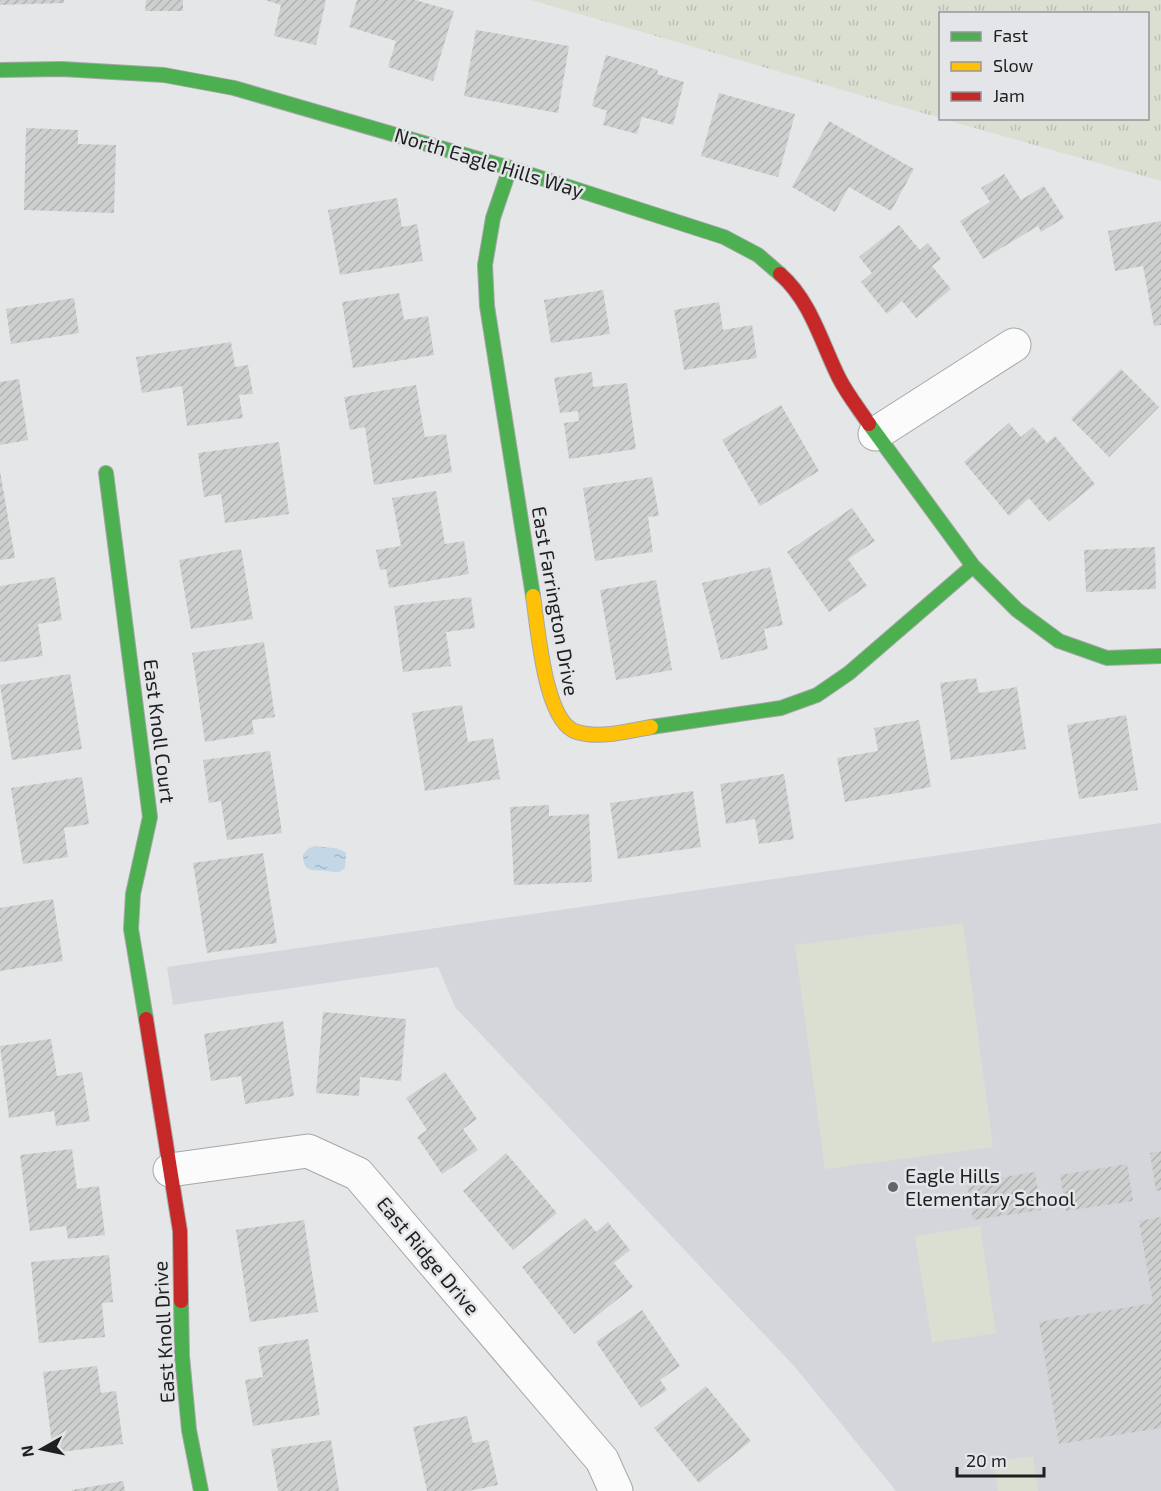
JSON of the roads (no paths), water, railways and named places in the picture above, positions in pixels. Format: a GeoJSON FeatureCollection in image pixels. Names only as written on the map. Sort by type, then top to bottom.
{"type":"FeatureCollection","features":[{"type":"Feature","properties":{"kind":"street","name":"North Eagle Hills Way"},"geometry":{"type":"LineString","coordinates":[[0,70],[62,69],[164,75],[234,88],[510,168],[724,237],[758,255],[789,282],[816,323],[839,379],[875,434],[973,566],[1017,610],[1059,641],[1107,658],[1161,656]]}},
{"type":"Feature","properties":{"kind":"street","name":"East Farrington Drive"},"geometry":{"type":"LineString","coordinates":[[510,168],[493,218],[485,265],[487,306],[548,688],[555,712],[568,729],[586,735],[611,733],[782,708],[818,695],[849,673],[973,566]]}},
{"type":"Feature","properties":{"kind":"street"},"geometry":{"type":"LineString","coordinates":[[875,434],[1014,345]]}},
{"type":"Feature","properties":{"kind":"street","name":"East Knoll Court"},"geometry":{"type":"LineString","coordinates":[[106,472],[150,817],[133,894],[131,929],[170,1170]]}},
{"type":"Feature","properties":{"kind":"street","name":"East Ridge Drive"},"geometry":{"type":"LineString","coordinates":[[170,1170],[308,1151],[358,1174],[602,1460],[616,1491]]}},
{"type":"Feature","properties":{"kind":"street","name":"East Knoll Drive"},"geometry":{"type":"LineString","coordinates":[[170,1170],[180,1231],[182,1356],[187,1408],[201,1491]]}},
{"type":"Feature","properties":{"kind":"water"},"geometry":{"type":"Polygon","coordinates":[[[316,846],[335,848],[346,853],[345,868],[337,872],[309,869],[303,860],[303,854],[309,848],[316,846]]]}},
{"type":"Feature","properties":{"kind":"place","name":"Eagle Hills Elementary School"},"geometry":{"type":"Point","coordinates":[893,1187]}}]}
